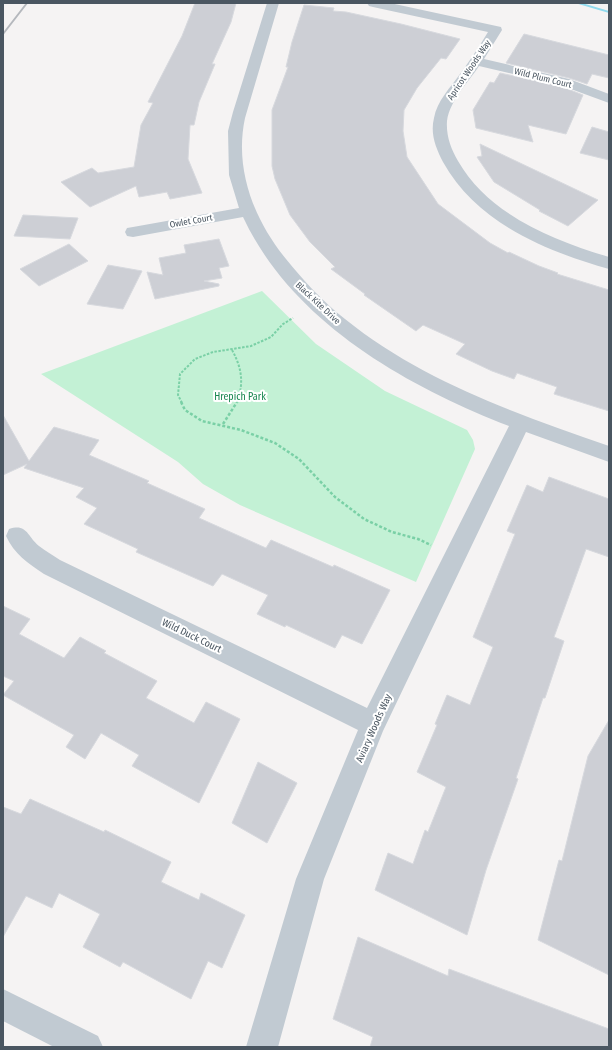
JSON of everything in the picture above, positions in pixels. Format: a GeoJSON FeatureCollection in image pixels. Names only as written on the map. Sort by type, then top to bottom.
{"type":"FeatureCollection","features":[{"type":"Feature","properties":{"kind":"street","name":"Black Kite Drive"},"geometry":{"type":"LineString","coordinates":[[273,3],[239,117],[235,137],[236,166],[242,194],[248,211],[261,236],[281,265],[302,290],[335,320],[366,344],[401,367],[448,393],[521,423],[609,454]]}},
{"type":"Feature","properties":{"kind":"street","name":"Apricot Woods Way"},"geometry":{"type":"LineString","coordinates":[[373,3],[496,30],[446,104],[441,118],[440,131],[443,145],[450,162],[463,182],[482,201],[504,218],[532,234],[565,249],[609,263]]}},
{"type":"Feature","properties":{"kind":"street","name":"Wild Plum Court"},"geometry":{"type":"LineString","coordinates":[[475,61],[564,82],[609,99]]}},
{"type":"Feature","properties":{"kind":"street","name":"Owlet Court"},"geometry":{"type":"LineString","coordinates":[[133,232],[248,211]]}},
{"type":"Feature","properties":{"kind":"street","name":"Aviary Woods Way"},"geometry":{"type":"LineString","coordinates":[[262,1047],[310,879],[373,724],[521,423]]}},
{"type":"Feature","properties":{"kind":"street","name":"Wild Duck Court"},"geometry":{"type":"LineString","coordinates":[[17,536],[30,552],[52,566],[373,724]]}},
{"type":"Feature","properties":{"kind":"street"},"geometry":{"type":"LineString","coordinates":[[3,1004],[87,1047]]}},
{"type":"Feature","properties":{"kind":"path"},"geometry":{"type":"LineString","coordinates":[[293,318],[283,324],[271,337],[251,346],[213,352],[195,359],[180,374],[178,395],[185,410],[202,420],[223,424],[275,443],[299,459],[335,497],[364,519],[392,532],[418,539],[431,545]]}},
{"type":"Feature","properties":{"kind":"path"},"geometry":{"type":"LineString","coordinates":[[223,424],[230,416],[238,396],[242,380],[238,362],[232,350]]}},
{"type":"Feature","properties":{"kind":"green space","name":"Hrepich Park"},"geometry":{"type":"Polygon","coordinates":[[[262,291],[316,344],[385,391],[467,430],[473,440],[475,449],[416,582],[240,505],[203,484],[178,462],[41,374],[262,291]]]}},
{"type":"Feature","properties":{"kind":"building"},"geometry":{"type":"Polygon","coordinates":[[[195,3],[236,3],[231,22],[212,64],[215,64],[199,102],[194,125],[190,125],[188,159],[202,193],[170,199],[167,192],[139,197],[136,186],[90,207],[61,182],[92,168],[98,173],[134,167],[141,125],[153,103],[148,102],[182,36],[195,3]]]}},
{"type":"Feature","properties":{"kind":"building"},"geometry":{"type":"Polygon","coordinates":[[[304,5],[334,8],[333,11],[346,12],[401,24],[460,39],[446,59],[441,58],[417,88],[404,110],[403,131],[407,157],[438,204],[490,243],[508,253],[509,252],[558,273],[557,274],[609,290],[609,411],[554,394],[557,387],[517,373],[514,379],[492,371],[456,354],[465,344],[423,325],[416,331],[364,295],[365,294],[331,269],[335,267],[310,242],[290,215],[275,179],[272,166],[272,110],[288,67],[286,67],[292,42],[304,5]]]}},
{"type":"Feature","properties":{"kind":"building"},"geometry":{"type":"Polygon","coordinates":[[[524,34],[609,55],[609,78],[592,74],[587,84],[569,78],[506,63],[524,34]]]}},
{"type":"Feature","properties":{"kind":"building"},"geometry":{"type":"Polygon","coordinates":[[[500,73],[560,86],[583,95],[566,134],[528,125],[533,142],[476,128],[473,110],[490,82],[494,83],[500,73]]]}},
{"type":"Feature","properties":{"kind":"building"},"geometry":{"type":"Polygon","coordinates":[[[592,127],[609,132],[609,160],[580,153],[592,127]]]}},
{"type":"Feature","properties":{"kind":"building"},"geometry":{"type":"Polygon","coordinates":[[[480,144],[598,200],[568,226],[539,211],[540,210],[494,182],[477,157],[482,156],[480,144]]]}},
{"type":"Feature","properties":{"kind":"building"},"geometry":{"type":"Polygon","coordinates":[[[23,215],[78,218],[70,239],[14,236],[23,215]]]}},
{"type":"Feature","properties":{"kind":"building"},"geometry":{"type":"Polygon","coordinates":[[[219,239],[229,266],[219,268],[222,278],[204,281],[219,284],[219,286],[155,299],[147,272],[163,275],[159,258],[186,253],[184,245],[219,239]]]}},
{"type":"Feature","properties":{"kind":"building"},"geometry":{"type":"Polygon","coordinates":[[[69,244],[88,261],[39,286],[20,269],[69,244]]]}},
{"type":"Feature","properties":{"kind":"building"},"geometry":{"type":"Polygon","coordinates":[[[108,265],[142,271],[123,309],[87,304],[108,265]]]}},
{"type":"Feature","properties":{"kind":"building"},"geometry":{"type":"Polygon","coordinates":[[[3,415],[29,461],[54,427],[99,440],[89,455],[149,481],[147,483],[205,509],[199,518],[266,548],[271,540],[333,567],[334,565],[390,590],[362,644],[342,635],[335,648],[286,625],[285,627],[257,614],[268,595],[222,574],[213,586],[136,552],[138,549],[84,524],[97,508],[76,497],[84,488],[24,468],[27,464],[3,475],[3,415]]]}},
{"type":"Feature","properties":{"kind":"building"},"geometry":{"type":"Polygon","coordinates":[[[549,477],[609,499],[609,557],[586,549],[554,637],[564,641],[516,778],[518,779],[486,870],[467,935],[375,890],[388,853],[413,864],[425,830],[428,832],[446,787],[417,772],[437,725],[435,724],[447,695],[470,705],[493,647],[473,637],[515,534],[507,531],[527,485],[543,492],[549,477]]]}},
{"type":"Feature","properties":{"kind":"building"},"geometry":{"type":"Polygon","coordinates":[[[3,606],[30,619],[19,634],[64,658],[80,637],[106,651],[104,653],[157,681],[146,698],[194,723],[206,702],[240,719],[199,803],[132,766],[139,755],[101,733],[85,759],[66,747],[74,735],[3,695],[14,681],[3,676],[3,606]]]}},
{"type":"Feature","properties":{"kind":"building"},"geometry":{"type":"Polygon","coordinates":[[[609,720],[609,975],[538,940],[559,860],[562,861],[588,756],[609,720]]]}},
{"type":"Feature","properties":{"kind":"building"},"geometry":{"type":"Polygon","coordinates":[[[258,762],[297,783],[267,843],[232,823],[258,762]]]}},
{"type":"Feature","properties":{"kind":"building"},"geometry":{"type":"Polygon","coordinates":[[[30,799],[104,832],[105,830],[171,862],[161,882],[199,900],[201,893],[245,915],[222,968],[208,961],[191,999],[123,962],[120,967],[83,947],[100,914],[59,893],[52,908],[26,896],[3,937],[3,807],[21,814],[30,799]]]}},
{"type":"Feature","properties":{"kind":"building"},"geometry":{"type":"Polygon","coordinates":[[[358,937],[448,976],[449,969],[609,1029],[609,1047],[370,1047],[373,1037],[333,1019],[358,937]]]}},
{"type":"Feature","properties":{"kind":"waterway"},"geometry":{"type":"LineString","coordinates":[[577,3],[609,12]]}},
{"type":"Feature","properties":{"kind":"railway"},"geometry":{"type":"LineString","coordinates":[[3,34],[27,3]]}}]}
